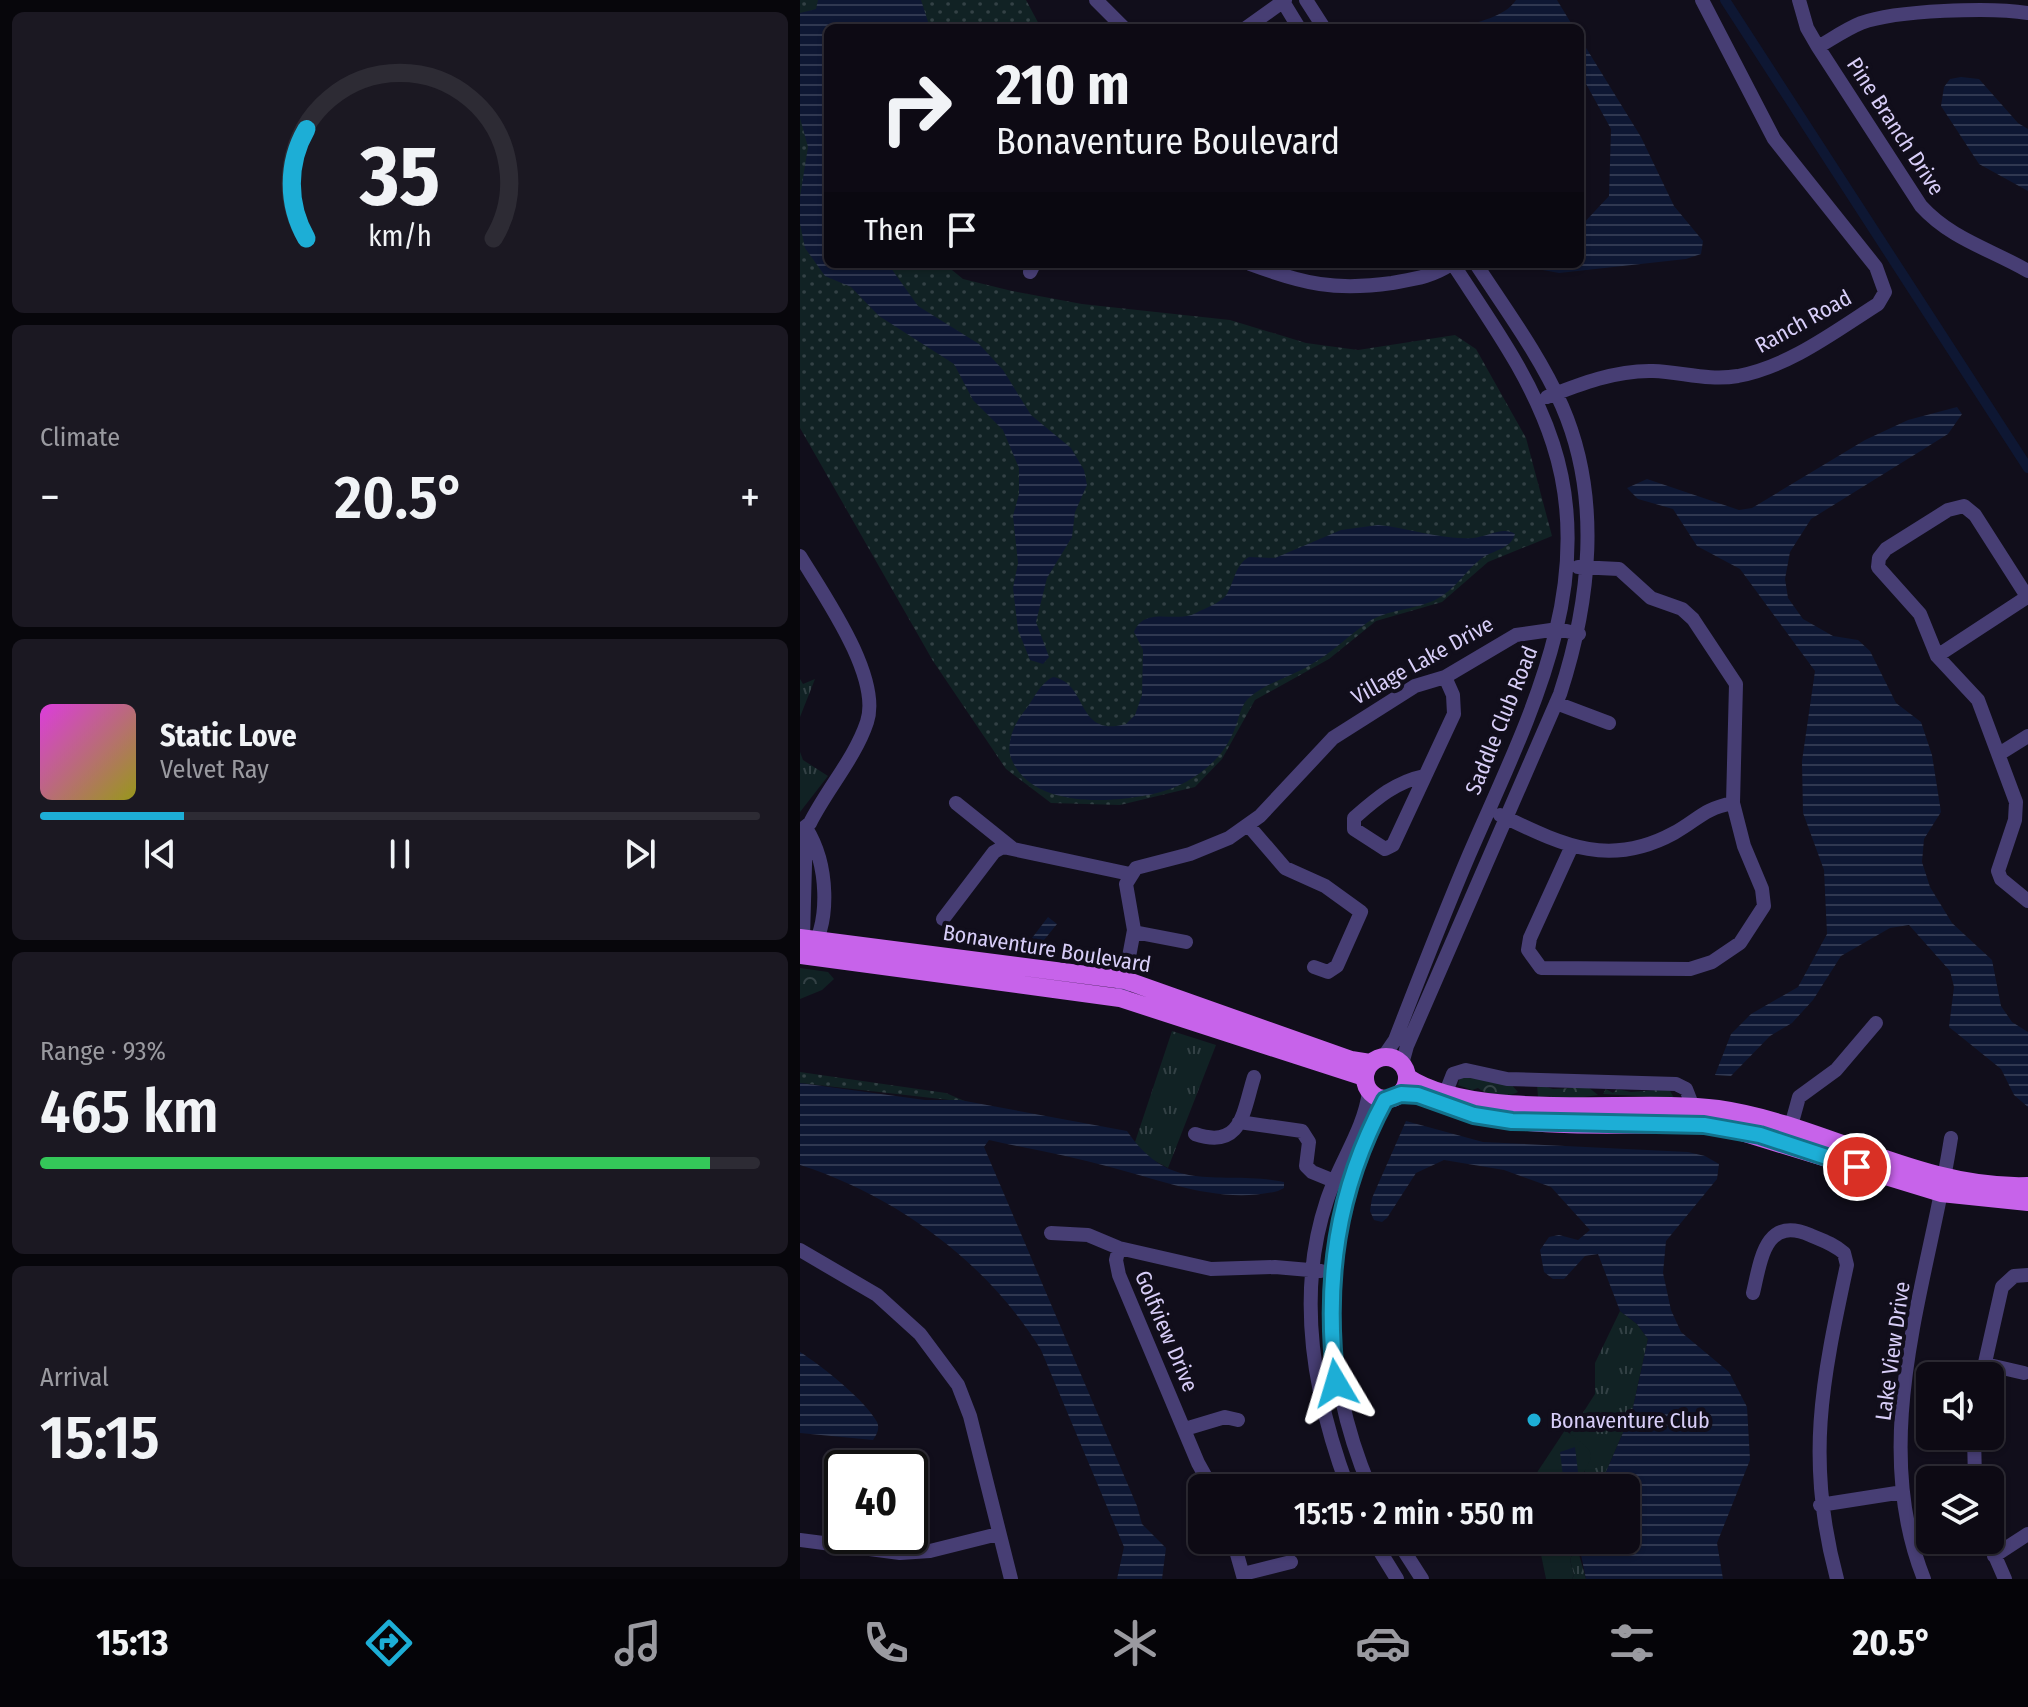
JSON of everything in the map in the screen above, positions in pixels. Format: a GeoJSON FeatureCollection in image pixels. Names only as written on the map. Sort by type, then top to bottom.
{"type":"FeatureCollection","features":[{"type":"Feature","properties":{"kind":"main road","name":"Bonaventure Boulevard"},"geometry":{"type":"LineString","coordinates":[[806,946],[1123,989],[1351,1060],[1419,1095],[1474,1115],[1512,1121],[1704,1125],[1788,1135],[1943,1185],[2028,1202]]}},
{"type":"Feature","properties":{"kind":"main road","name":"Bonaventure Boulevard"},"geometry":{"type":"LineString","coordinates":[[1385,1078],[1513,1104],[1693,1107],[1757,1116],[1788,1135]]}},
{"type":"Feature","properties":{"kind":"main road","name":"Bonaventure Boulevard"},"geometry":{"type":"LineString","coordinates":[[1943,1185],[2028,1186]]}},
{"type":"Feature","properties":{"kind":"street"},"geometry":{"type":"LineString","coordinates":[[1096,0],[1120,24]]}},
{"type":"Feature","properties":{"kind":"street"},"geometry":{"type":"LineString","coordinates":[[1306,0],[1321,24]]}},
{"type":"Feature","properties":{"kind":"street","name":"Ranch Road"},"geometry":{"type":"LineString","coordinates":[[1537,400],[1583,382],[1627,374],[1653,371],[1712,378],[1757,371],[1804,351],[1878,304],[1885,292],[1876,267],[1774,139],[1702,0]]}},
{"type":"Feature","properties":{"kind":"street","name":"Pine Branch Drive"},"geometry":{"type":"LineString","coordinates":[[1799,0],[1807,28],[1818,47],[1895,167],[1938,225],[1965,242],[2028,271]]}},
{"type":"Feature","properties":{"kind":"street"},"geometry":{"type":"LineString","coordinates":[[1251,24],[1283,1],[1297,24]]}},
{"type":"Feature","properties":{"kind":"street"},"geometry":{"type":"LineString","coordinates":[[1818,47],[1847,29],[1887,17],[2007,9],[2028,13]]}},
{"type":"Feature","properties":{"kind":"street"},"geometry":{"type":"LineString","coordinates":[[1262,268],[1325,288],[1354,288],[1425,270]]}},
{"type":"Feature","properties":{"kind":"street","name":"Saddle Club Road"},"geometry":{"type":"LineString","coordinates":[[1364,1474],[1346,1427],[1336,1383],[1330,1333],[1332,1270],[1351,1177],[1395,1040],[1540,691],[1558,629],[1566,568],[1568,510],[1554,446],[1537,400],[1454,268]]}},
{"type":"Feature","properties":{"kind":"street","name":"Saddle Club Road"},"geometry":{"type":"LineString","coordinates":[[1343,1474],[1327,1431],[1315,1372],[1313,1271],[1326,1203],[1366,1111],[1407,1046],[1556,703],[1579,634],[1586,567],[1586,505],[1581,465],[1556,393],[1478,268]]}},
{"type":"Feature","properties":{"kind":"street"},"geometry":{"type":"LineString","coordinates":[[1937,656],[2028,598],[1975,515],[1964,506],[1948,510],[1886,549],[1879,558],[1878,567],[1920,614],[1937,656],[1978,700],[1989,738],[1999,754],[2016,802],[2015,820],[1998,871],[2001,879],[2028,901]]}},
{"type":"Feature","properties":{"kind":"street"},"geometry":{"type":"LineString","coordinates":[[800,556],[860,666],[871,704],[862,736],[803,830],[823,913],[806,946]]}},
{"type":"Feature","properties":{"kind":"street"},"geometry":{"type":"LineString","coordinates":[[1566,568],[1619,569],[1651,598],[1682,609],[1693,619],[1736,684],[1733,803],[1744,846],[1762,889],[1764,906],[1740,943],[1712,962],[1690,969],[1541,968],[1532,960],[1528,950],[1530,938],[1571,848]]}},
{"type":"Feature","properties":{"kind":"street","name":"Village Lake Drive"},"geometry":{"type":"LineString","coordinates":[[1130,874],[1143,864],[1209,848],[1248,825],[1347,727],[1415,686],[1445,677],[1516,635],[1558,629],[1579,634]]}},
{"type":"Feature","properties":{"kind":"street"},"geometry":{"type":"LineString","coordinates":[[1424,776],[1396,785],[1377,797],[1354,818],[1354,829],[1390,849],[1454,714],[1453,695],[1445,677]]}},
{"type":"Feature","properties":{"kind":"street","name":"Saddle Club Road"},"geometry":{"type":"LineString","coordinates":[[1556,703],[1609,723]]}},
{"type":"Feature","properties":{"kind":"street"},"geometry":{"type":"LineString","coordinates":[[1999,754],[2028,736]]}},
{"type":"Feature","properties":{"kind":"street"},"geometry":{"type":"LineString","coordinates":[[956,803],[1012,848]]}},
{"type":"Feature","properties":{"kind":"street"},"geometry":{"type":"LineString","coordinates":[[1488,810],[1571,848],[1603,851],[1649,844],[1676,832],[1709,808],[1733,803]]}},
{"type":"Feature","properties":{"kind":"street"},"geometry":{"type":"LineString","coordinates":[[1248,825],[1285,868],[1325,886],[1361,912],[1337,966],[1328,972],[1314,967]]}},
{"type":"Feature","properties":{"kind":"street"},"geometry":{"type":"LineString","coordinates":[[943,919],[994,852],[1003,847],[1130,874],[1127,888],[1134,932],[1123,989]]}},
{"type":"Feature","properties":{"kind":"street"},"geometry":{"type":"LineString","coordinates":[[1134,932],[1186,942]]}},
{"type":"Feature","properties":{"kind":"street"},"geometry":{"type":"LineString","coordinates":[[1788,1135],[1801,1094],[1836,1070],[1876,1023]]}},
{"type":"Feature","properties":{"kind":"street"},"geometry":{"type":"LineString","coordinates":[[1446,1092],[1453,1074],[1466,1070],[1507,1079],[1676,1084],[1686,1089],[1693,1107]]}},
{"type":"Feature","properties":{"kind":"street"},"geometry":{"type":"LineString","coordinates":[[1195,1134],[1219,1140],[1230,1134],[1239,1122],[1254,1077]]}},
{"type":"Feature","properties":{"kind":"street"},"geometry":{"type":"LineString","coordinates":[[1239,1122],[1302,1131],[1309,1142],[1306,1166],[1317,1175],[1334,1181]]}},
{"type":"Feature","properties":{"kind":"street"},"geometry":{"type":"LineString","coordinates":[[1943,1185],[1951,1138]]}},
{"type":"Feature","properties":{"kind":"street","name":"Lake View Drive"},"geometry":{"type":"LineString","coordinates":[[1924,1579],[1916,1557],[1903,1492],[1904,1391],[1943,1185]]}},
{"type":"Feature","properties":{"kind":"street"},"geometry":{"type":"LineString","coordinates":[[1753,1293],[1766,1247],[1774,1234],[1784,1229],[1795,1229],[1844,1253],[1847,1265],[1819,1408],[1820,1505],[1837,1579]]}},
{"type":"Feature","properties":{"kind":"street","name":"Golfview Drive"},"geometry":{"type":"LineString","coordinates":[[1051,1233],[1088,1235],[1119,1248],[1211,1269],[1275,1267],[1332,1270]]}},
{"type":"Feature","properties":{"kind":"street","name":"Golfview Drive"},"geometry":{"type":"LineString","coordinates":[[1119,1248],[1116,1260],[1119,1275],[1206,1474]]}},
{"type":"Feature","properties":{"kind":"street"},"geometry":{"type":"LineString","coordinates":[[800,1250],[877,1295],[939,1356],[958,1385],[970,1416],[1011,1579]]}},
{"type":"Feature","properties":{"kind":"street"},"geometry":{"type":"LineString","coordinates":[[1986,1362],[2000,1293],[2008,1280],[2028,1275]]}},
{"type":"Feature","properties":{"kind":"street"},"geometry":{"type":"LineString","coordinates":[[2004,1372],[2024,1373]]}},
{"type":"Feature","properties":{"kind":"street"},"geometry":{"type":"LineString","coordinates":[[1185,1429],[1219,1418],[1238,1420]]}},
{"type":"Feature","properties":{"kind":"street"},"geometry":{"type":"LineString","coordinates":[[1820,1505],[1903,1492]]}},
{"type":"Feature","properties":{"kind":"street"},"geometry":{"type":"LineString","coordinates":[[800,1540],[900,1553],[930,1551],[998,1534]]}},
{"type":"Feature","properties":{"kind":"street"},"geometry":{"type":"LineString","coordinates":[[2005,1579],[1994,1556],[2028,1534]]}},
{"type":"Feature","properties":{"kind":"street"},"geometry":{"type":"LineString","coordinates":[[1237,1554],[1244,1576],[1291,1562]]}},
{"type":"Feature","properties":{"kind":"street"},"geometry":{"type":"LineString","coordinates":[[1382,1554],[1397,1579]]}},
{"type":"Feature","properties":{"kind":"street"},"geometry":{"type":"LineString","coordinates":[[1406,1554],[1422,1579]]}},
{"type":"Feature","properties":{"kind":"green space"},"geometry":{"type":"Polygon","coordinates":[[[800,0],[1026,0],[1039,24],[824,24],[824,268],[953,268],[963,279],[1012,291],[1082,304],[1230,320],[1306,343],[1358,350],[1455,335],[1476,349],[1526,438],[1552,536],[1488,562],[1442,602],[1376,621],[1329,659],[1255,700],[1222,759],[1195,787],[1120,805],[1051,803],[1006,769],[933,661],[800,428],[800,0]]]}},
{"type":"Feature","properties":{"kind":"green space"},"geometry":{"type":"Polygon","coordinates":[[[800,679],[803,684],[815,679],[800,717],[800,679]]]}},
{"type":"Feature","properties":{"kind":"green space"},"geometry":{"type":"Polygon","coordinates":[[[800,752],[803,760],[828,776],[800,812],[800,752]]]}},
{"type":"Feature","properties":{"kind":"green space"},"geometry":{"type":"Polygon","coordinates":[[[800,968],[828,972],[834,979],[822,990],[800,999],[800,968]]]}},
{"type":"Feature","properties":{"kind":"green space"},"geometry":{"type":"Polygon","coordinates":[[[1172,1031],[1216,1045],[1168,1168],[1142,1154],[1135,1142],[1172,1031]]]}},
{"type":"Feature","properties":{"kind":"green space"},"geometry":{"type":"Polygon","coordinates":[[[800,1072],[946,1093],[967,1102],[800,1083],[800,1072]]]}},
{"type":"Feature","properties":{"kind":"green space"},"geometry":{"type":"Polygon","coordinates":[[[1460,1077],[1509,1082],[1518,1092],[1497,1095],[1478,1088],[1472,1090],[1458,1085],[1460,1077]]]}},
{"type":"Feature","properties":{"kind":"green space"},"geometry":{"type":"Polygon","coordinates":[[[1537,1084],[1553,1089],[1588,1087],[1598,1095],[1555,1101],[1550,1096],[1538,1097],[1537,1084]]]}},
{"type":"Feature","properties":{"kind":"green space"},"geometry":{"type":"Polygon","coordinates":[[[1606,1089],[1613,1093],[1617,1089],[1631,1092],[1669,1089],[1674,1098],[1603,1094],[1606,1089]]]}},
{"type":"Feature","properties":{"kind":"green space"},"geometry":{"type":"Polygon","coordinates":[[[1620,1311],[1637,1324],[1648,1339],[1632,1412],[1605,1474],[1586,1474],[1570,1433],[1595,1394],[1595,1363],[1620,1311]]]}},
{"type":"Feature","properties":{"kind":"green space"},"geometry":{"type":"Polygon","coordinates":[[[1565,1430],[1590,1453],[1584,1474],[1536,1474],[1565,1430]]]}},
{"type":"Feature","properties":{"kind":"green space"},"geometry":{"type":"Polygon","coordinates":[[[1541,1554],[1572,1554],[1572,1579],[1546,1579],[1541,1554]]]}},
{"type":"Feature","properties":{"kind":"green space"},"geometry":{"type":"Polygon","coordinates":[[[1572,1554],[1579,1554],[1586,1579],[1572,1579],[1574,1575],[1570,1560],[1572,1554]]]}},
{"type":"Feature","properties":{"kind":"water"},"geometry":{"type":"Polygon","coordinates":[[[818,0],[921,0],[929,24],[824,24],[824,268],[891,268],[918,306],[979,344],[1003,370],[1031,415],[1071,448],[1084,470],[1087,485],[1075,512],[1072,537],[1047,578],[1036,622],[1049,657],[1043,664],[1030,660],[1018,630],[1013,588],[1018,563],[1013,516],[1019,494],[1019,468],[1003,430],[973,400],[954,364],[879,316],[851,287],[825,276],[805,248],[800,224],[800,197],[808,147],[800,118],[800,13],[816,9],[818,0]]]}},
{"type":"Feature","properties":{"kind":"water"},"geometry":{"type":"Polygon","coordinates":[[[1516,0],[1557,0],[1572,24],[1472,24],[1498,15],[1516,0]]]}},
{"type":"Feature","properties":{"kind":"water"},"geometry":{"type":"Polygon","coordinates":[[[1584,44],[1641,137],[1674,206],[1703,241],[1701,254],[1686,259],[1559,273],[1543,270],[1584,268],[1584,223],[1609,196],[1611,129],[1584,80],[1584,44]]]}},
{"type":"Feature","properties":{"kind":"water"},"geometry":{"type":"Polygon","coordinates":[[[1950,79],[1979,79],[2018,123],[2028,129],[2028,191],[1979,164],[1941,106],[1944,87],[1950,79]]]}},
{"type":"Feature","properties":{"kind":"water"},"geometry":{"type":"Polygon","coordinates":[[[1957,407],[1962,414],[1948,434],[1811,519],[1790,552],[1785,579],[1788,598],[1803,619],[1833,636],[1858,640],[1870,651],[1896,703],[1921,722],[1932,755],[1941,812],[1924,839],[1922,862],[1930,887],[1952,923],[1992,960],[2001,1006],[2012,1022],[2028,1032],[2028,1107],[2014,1095],[2001,1069],[1949,1027],[1954,987],[1950,971],[1909,925],[1890,928],[1841,956],[1813,1000],[1792,1023],[1770,1036],[1731,1076],[1715,1075],[1731,1034],[1751,1014],[1798,987],[1827,934],[1824,870],[1803,813],[1802,761],[1815,671],[1740,569],[1697,546],[1673,509],[1638,499],[1627,488],[1647,479],[1739,510],[1752,508],[1865,440],[1908,420],[1957,407]]]}},
{"type":"Feature","properties":{"kind":"water"},"geometry":{"type":"Polygon","coordinates":[[[1378,525],[1461,538],[1500,531],[1515,534],[1510,543],[1482,558],[1437,599],[1368,622],[1318,660],[1251,696],[1242,707],[1222,752],[1203,771],[1179,785],[1153,794],[1095,800],[1054,794],[1021,775],[1011,758],[1012,734],[1048,680],[1053,677],[1064,681],[1090,717],[1098,723],[1110,726],[1126,724],[1135,715],[1142,695],[1143,650],[1134,632],[1139,624],[1153,617],[1188,616],[1217,603],[1227,594],[1238,569],[1249,557],[1275,558],[1341,530],[1378,525]]]}},
{"type":"Feature","properties":{"kind":"water"},"geometry":{"type":"Polygon","coordinates":[[[1048,917],[1057,924],[1040,945],[1032,938],[1048,917]]]}},
{"type":"Feature","properties":{"kind":"water"},"geometry":{"type":"Polygon","coordinates":[[[800,1083],[925,1100],[960,1100],[1127,1131],[1144,1152],[1180,1173],[1284,1182],[1284,1188],[1278,1191],[1256,1195],[1214,1193],[989,1140],[984,1147],[1142,1524],[1166,1548],[1162,1579],[1117,1579],[1124,1547],[1041,1350],[995,1289],[937,1236],[905,1214],[836,1178],[800,1165],[800,1083]]]}},
{"type":"Feature","properties":{"kind":"water"},"geometry":{"type":"Polygon","coordinates":[[[1406,1121],[1483,1142],[1688,1152],[1705,1156],[1719,1164],[1717,1179],[1666,1241],[1663,1273],[1671,1310],[1681,1332],[1729,1372],[1747,1407],[1750,1460],[1717,1543],[1723,1579],[1586,1579],[1581,1554],[1640,1554],[1640,1474],[1605,1474],[1632,1412],[1648,1339],[1637,1324],[1620,1311],[1598,1254],[1585,1256],[1564,1279],[1553,1279],[1544,1272],[1540,1250],[1549,1237],[1559,1235],[1578,1240],[1590,1230],[1551,1187],[1504,1170],[1444,1160],[1416,1173],[1382,1222],[1374,1220],[1370,1211],[1372,1198],[1406,1121]]]}},
{"type":"Feature","properties":{"kind":"water"},"geometry":{"type":"Polygon","coordinates":[[[800,1352],[842,1384],[871,1413],[878,1427],[873,1440],[800,1433],[800,1352]]]}},
{"type":"Feature","properties":{"kind":"water"},"geometry":{"type":"Polygon","coordinates":[[[1575,1447],[1578,1472],[1563,1474],[1560,1452],[1575,1447]]]}},
{"type":"Feature","properties":{"kind":"waterway"},"geometry":{"type":"LineString","coordinates":[[1725,0],[2028,468]]}},
{"type":"Feature","properties":{"kind":"place","name":"Bonaventure Club"},"geometry":{"type":"Point","coordinates":[1534,1420]}},
{"type":"Feature","properties":{"kind":"route"},"geometry":{"type":"LineString","coordinates":[[1336,1383],[1329,1299],[1338,1230],[1351,1177],[1385,1100],[1401,1094],[1418,1095],[1474,1115],[1512,1121],[1704,1125],[1760,1135],[1857,1167]]}}]}
